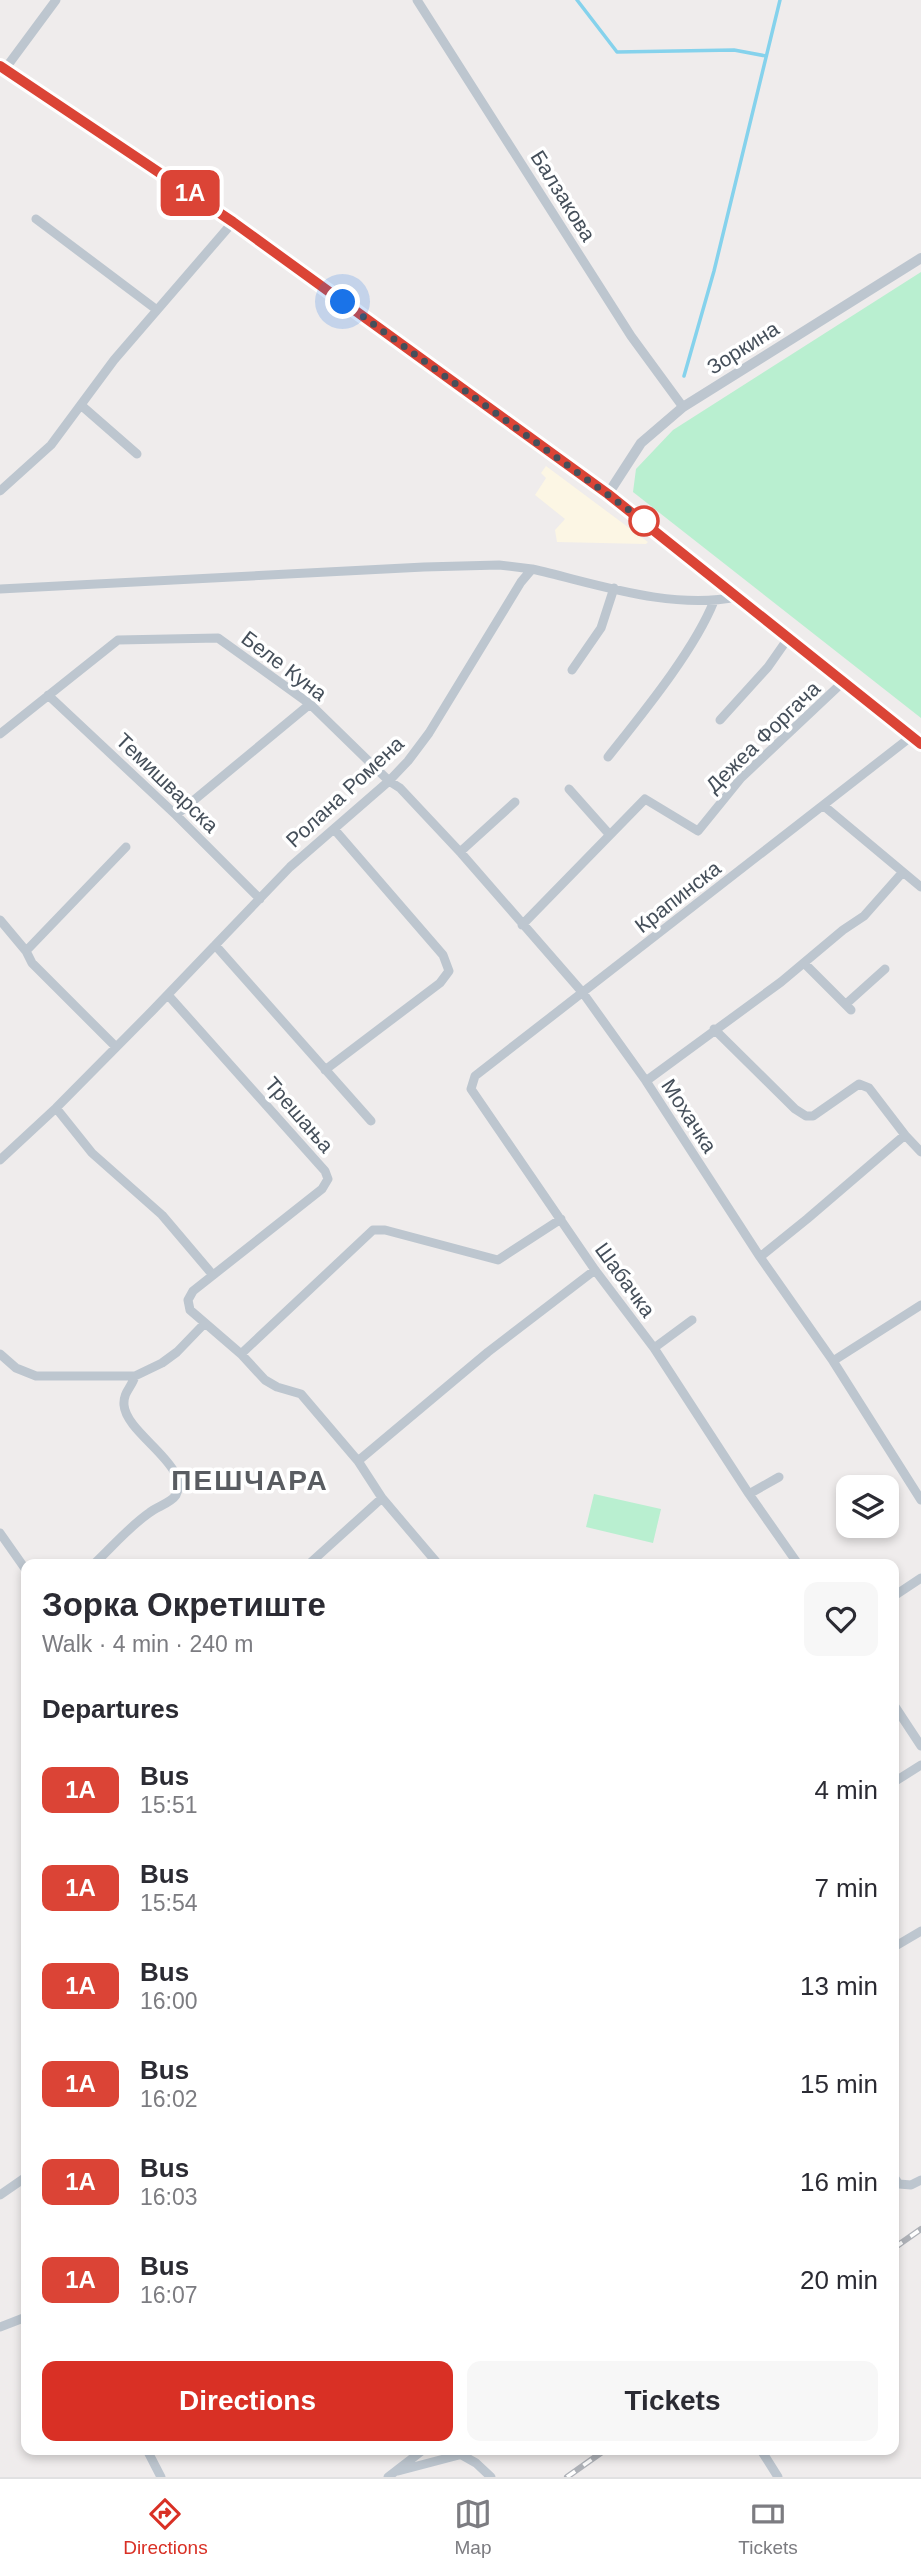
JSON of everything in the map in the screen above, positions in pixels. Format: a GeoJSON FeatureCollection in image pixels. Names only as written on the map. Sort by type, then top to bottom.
{"type":"FeatureCollection","features":[{"type":"Feature","properties":{"kind":"main road"},"geometry":{"type":"LineString","coordinates":[[3,67],[233,222],[608,494],[916,740]]}},
{"type":"Feature","properties":{"kind":"street"},"geometry":{"type":"LineString","coordinates":[[3,67],[56,0]]}},
{"type":"Feature","properties":{"kind":"street","name":"Балзакова"},"geometry":{"type":"LineString","coordinates":[[417,0],[631,336],[683,408]]}},
{"type":"Feature","properties":{"kind":"street"},"geometry":{"type":"LineString","coordinates":[[36,219],[157,310]]}},
{"type":"Feature","properties":{"kind":"street"},"geometry":{"type":"LineString","coordinates":[[0,491],[51,445],[114,360],[233,222]]}},
{"type":"Feature","properties":{"kind":"street","name":"Зоркина"},"geometry":{"type":"LineString","coordinates":[[608,494],[641,443],[683,408],[921,258]]}},
{"type":"Feature","properties":{"kind":"street"},"geometry":{"type":"LineString","coordinates":[[82,406],[138,454]]}},
{"type":"Feature","properties":{"kind":"street"},"geometry":{"type":"LineString","coordinates":[[0,589],[499,565],[532,569],[667,599],[714,601],[737,597]]}},
{"type":"Feature","properties":{"kind":"street","name":"Ролана Ромена"},"geometry":{"type":"LineString","coordinates":[[2,1155],[56,1108],[290,867],[389,781],[408,761],[429,733],[521,582],[532,569]]}},
{"type":"Feature","properties":{"kind":"street"},"geometry":{"type":"LineString","coordinates":[[572,670],[601,628],[614,588]]}},
{"type":"Feature","properties":{"kind":"street"},"geometry":{"type":"LineString","coordinates":[[608,757],[677,664],[708,616],[714,601]]}},
{"type":"Feature","properties":{"kind":"street"},"geometry":{"type":"LineString","coordinates":[[720,720],[768,667],[789,637]]}},
{"type":"Feature","properties":{"kind":"street","name":"Беле Куна"},"geometry":{"type":"LineString","coordinates":[[0,734],[118,640],[218,638],[310,704],[389,781]]}},
{"type":"Feature","properties":{"kind":"street","name":"Дежеа Форгача"},"geometry":{"type":"LineString","coordinates":[[522,925],[645,799],[698,831],[741,778],[844,681]]}},
{"type":"Feature","properties":{"kind":"street","name":"Темишварска"},"geometry":{"type":"LineString","coordinates":[[48,695],[176,815],[260,899]]}},
{"type":"Feature","properties":{"kind":"street"},"geometry":{"type":"LineString","coordinates":[[176,815],[310,704]]}},
{"type":"Feature","properties":{"kind":"street","name":"Крапинска"},"geometry":{"type":"LineString","coordinates":[[471,1089],[475,1076],[824,806],[916,740]]}},
{"type":"Feature","properties":{"kind":"street","name":"Мохачка"},"geometry":{"type":"LineString","coordinates":[[389,781],[400,788],[460,852],[583,993],[646,1081],[760,1257],[833,1361],[921,1500]]}},
{"type":"Feature","properties":{"kind":"street"},"geometry":{"type":"LineString","coordinates":[[569,789],[609,834]]}},
{"type":"Feature","properties":{"kind":"street"},"geometry":{"type":"LineString","coordinates":[[460,852],[515,802]]}},
{"type":"Feature","properties":{"kind":"street"},"geometry":{"type":"LineString","coordinates":[[824,806],[921,887]]}},
{"type":"Feature","properties":{"kind":"street"},"geometry":{"type":"LineString","coordinates":[[325,1070],[440,983],[449,971],[443,955],[334,829]]}},
{"type":"Feature","properties":{"kind":"street"},"geometry":{"type":"LineString","coordinates":[[26,951],[126,847]]}},
{"type":"Feature","properties":{"kind":"street"},"geometry":{"type":"LineString","coordinates":[[646,1081],[781,982],[864,916],[902,873]]}},
{"type":"Feature","properties":{"kind":"street"},"geometry":{"type":"LineString","coordinates":[[0,920],[26,951],[32,963],[116,1047]]}},
{"type":"Feature","properties":{"kind":"street"},"geometry":{"type":"LineString","coordinates":[[215,945],[371,1121]]}},
{"type":"Feature","properties":{"kind":"street"},"geometry":{"type":"LineString","coordinates":[[804,962],[849,1007],[885,969]]}},
{"type":"Feature","properties":{"kind":"street","name":"Трешања"},"geometry":{"type":"LineString","coordinates":[[168,995],[321,1166],[328,1179],[322,1189],[212,1273]]}},
{"type":"Feature","properties":{"kind":"street"},"geometry":{"type":"LineString","coordinates":[[714,1029],[794,1108],[806,1116],[813,1116],[859,1084],[869,1088],[921,1152]]}},
{"type":"Feature","properties":{"kind":"street","name":"Шабачка"},"geometry":{"type":"LineString","coordinates":[[471,1089],[595,1270],[654,1348],[794,1559]]}},
{"type":"Feature","properties":{"kind":"street"},"geometry":{"type":"LineString","coordinates":[[56,1108],[92,1153],[162,1215],[212,1273],[193,1291],[188,1300],[190,1310],[241,1354],[265,1380],[277,1387],[301,1394],[358,1461],[382,1498],[434,1559]]}},
{"type":"Feature","properties":{"kind":"street"},"geometry":{"type":"LineString","coordinates":[[760,1257],[905,1135]]}},
{"type":"Feature","properties":{"kind":"street"},"geometry":{"type":"LineString","coordinates":[[241,1354],[373,1230],[386,1230],[498,1261],[561,1219]]}},
{"type":"Feature","properties":{"kind":"street"},"geometry":{"type":"LineString","coordinates":[[358,1461],[488,1352],[595,1270]]}},
{"type":"Feature","properties":{"kind":"street"},"geometry":{"type":"LineString","coordinates":[[833,1361],[920,1307]]}},
{"type":"Feature","properties":{"kind":"street"},"geometry":{"type":"LineString","coordinates":[[654,1348],[692,1320]]}},
{"type":"Feature","properties":{"kind":"street"},"geometry":{"type":"LineString","coordinates":[[0,1354],[16,1368],[36,1376],[135,1376],[162,1363],[177,1352],[204,1324]]}},
{"type":"Feature","properties":{"kind":"street"},"geometry":{"type":"LineString","coordinates":[[99,1559],[146,1514],[173,1499],[177,1489],[172,1470],[150,1442],[137,1431],[126,1413],[125,1394],[135,1376]]}},
{"type":"Feature","properties":{"kind":"street"},"geometry":{"type":"LineString","coordinates":[[749,1494],[779,1477]]}},
{"type":"Feature","properties":{"kind":"street"},"geometry":{"type":"LineString","coordinates":[[315,1559],[382,1498]]}},
{"type":"Feature","properties":{"kind":"street"},"geometry":{"type":"LineString","coordinates":[[0,1533],[21,1563]]}},
{"type":"Feature","properties":{"kind":"street"},"geometry":{"type":"LineString","coordinates":[[899,1593],[921,1578]]}},
{"type":"Feature","properties":{"kind":"street"},"geometry":{"type":"LineString","coordinates":[[899,1713],[921,1746]]}},
{"type":"Feature","properties":{"kind":"street"},"geometry":{"type":"LineString","coordinates":[[899,1779],[921,1765]]}},
{"type":"Feature","properties":{"kind":"street"},"geometry":{"type":"LineString","coordinates":[[899,1944],[921,1931]]}},
{"type":"Feature","properties":{"kind":"street"},"geometry":{"type":"LineString","coordinates":[[0,2195],[21,2180]]}},
{"type":"Feature","properties":{"kind":"street"},"geometry":{"type":"LineString","coordinates":[[899,2184],[911,2185],[921,2180]]}},
{"type":"Feature","properties":{"kind":"street"},"geometry":{"type":"LineString","coordinates":[[0,2326],[21,2319]]}},
{"type":"Feature","properties":{"kind":"street"},"geometry":{"type":"LineString","coordinates":[[150,2455],[161,2477]]}},
{"type":"Feature","properties":{"kind":"street"},"geometry":{"type":"LineString","coordinates":[[388,2477],[418,2455]]}},
{"type":"Feature","properties":{"kind":"street"},"geometry":{"type":"LineString","coordinates":[[397,2471],[449,2455]]}},
{"type":"Feature","properties":{"kind":"street"},"geometry":{"type":"LineString","coordinates":[[460,2455],[476,2463],[491,2477]]}},
{"type":"Feature","properties":{"kind":"street"},"geometry":{"type":"LineString","coordinates":[[764,2455],[778,2477]]}},
{"type":"Feature","properties":{"kind":"shaded area"},"geometry":{"type":"Polygon","coordinates":[[[546,466],[648,542],[557,542],[555,530],[565,519],[535,495],[546,478],[541,473],[546,466]]]}},
{"type":"Feature","properties":{"kind":"green space"},"geometry":{"type":"Polygon","coordinates":[[[921,272],[921,718],[633,492],[636,469],[673,430],[921,272]]]}},
{"type":"Feature","properties":{"kind":"green space"},"geometry":{"type":"Polygon","coordinates":[[[594,1494],[661,1509],[653,1543],[586,1527],[594,1494]]]}},
{"type":"Feature","properties":{"kind":"waterway"},"geometry":{"type":"LineString","coordinates":[[577,0],[617,52],[734,50],[766,56]]}},
{"type":"Feature","properties":{"kind":"waterway"},"geometry":{"type":"LineString","coordinates":[[684,376],[714,271],[780,0]]}},
{"type":"Feature","properties":{"kind":"railway"},"geometry":{"type":"LineString","coordinates":[[899,2244],[921,2229]]}},
{"type":"Feature","properties":{"kind":"railway"},"geometry":{"type":"LineString","coordinates":[[567,2477],[598,2455]]}},
{"type":"Feature","properties":{"kind":"bus line","name":"1A"},"geometry":{"type":"LineString","coordinates":[[0,66],[233,222],[608,494],[921,744]]}},
{"type":"Feature","properties":{"kind":"district","name":"ПЕШЧАРА"},"geometry":{"type":"Point","coordinates":[250,1480]}},
{"type":"Feature","properties":{"kind":"route"},"geometry":{"type":"LineString","coordinates":[[343,302],[644,521]]}}]}
